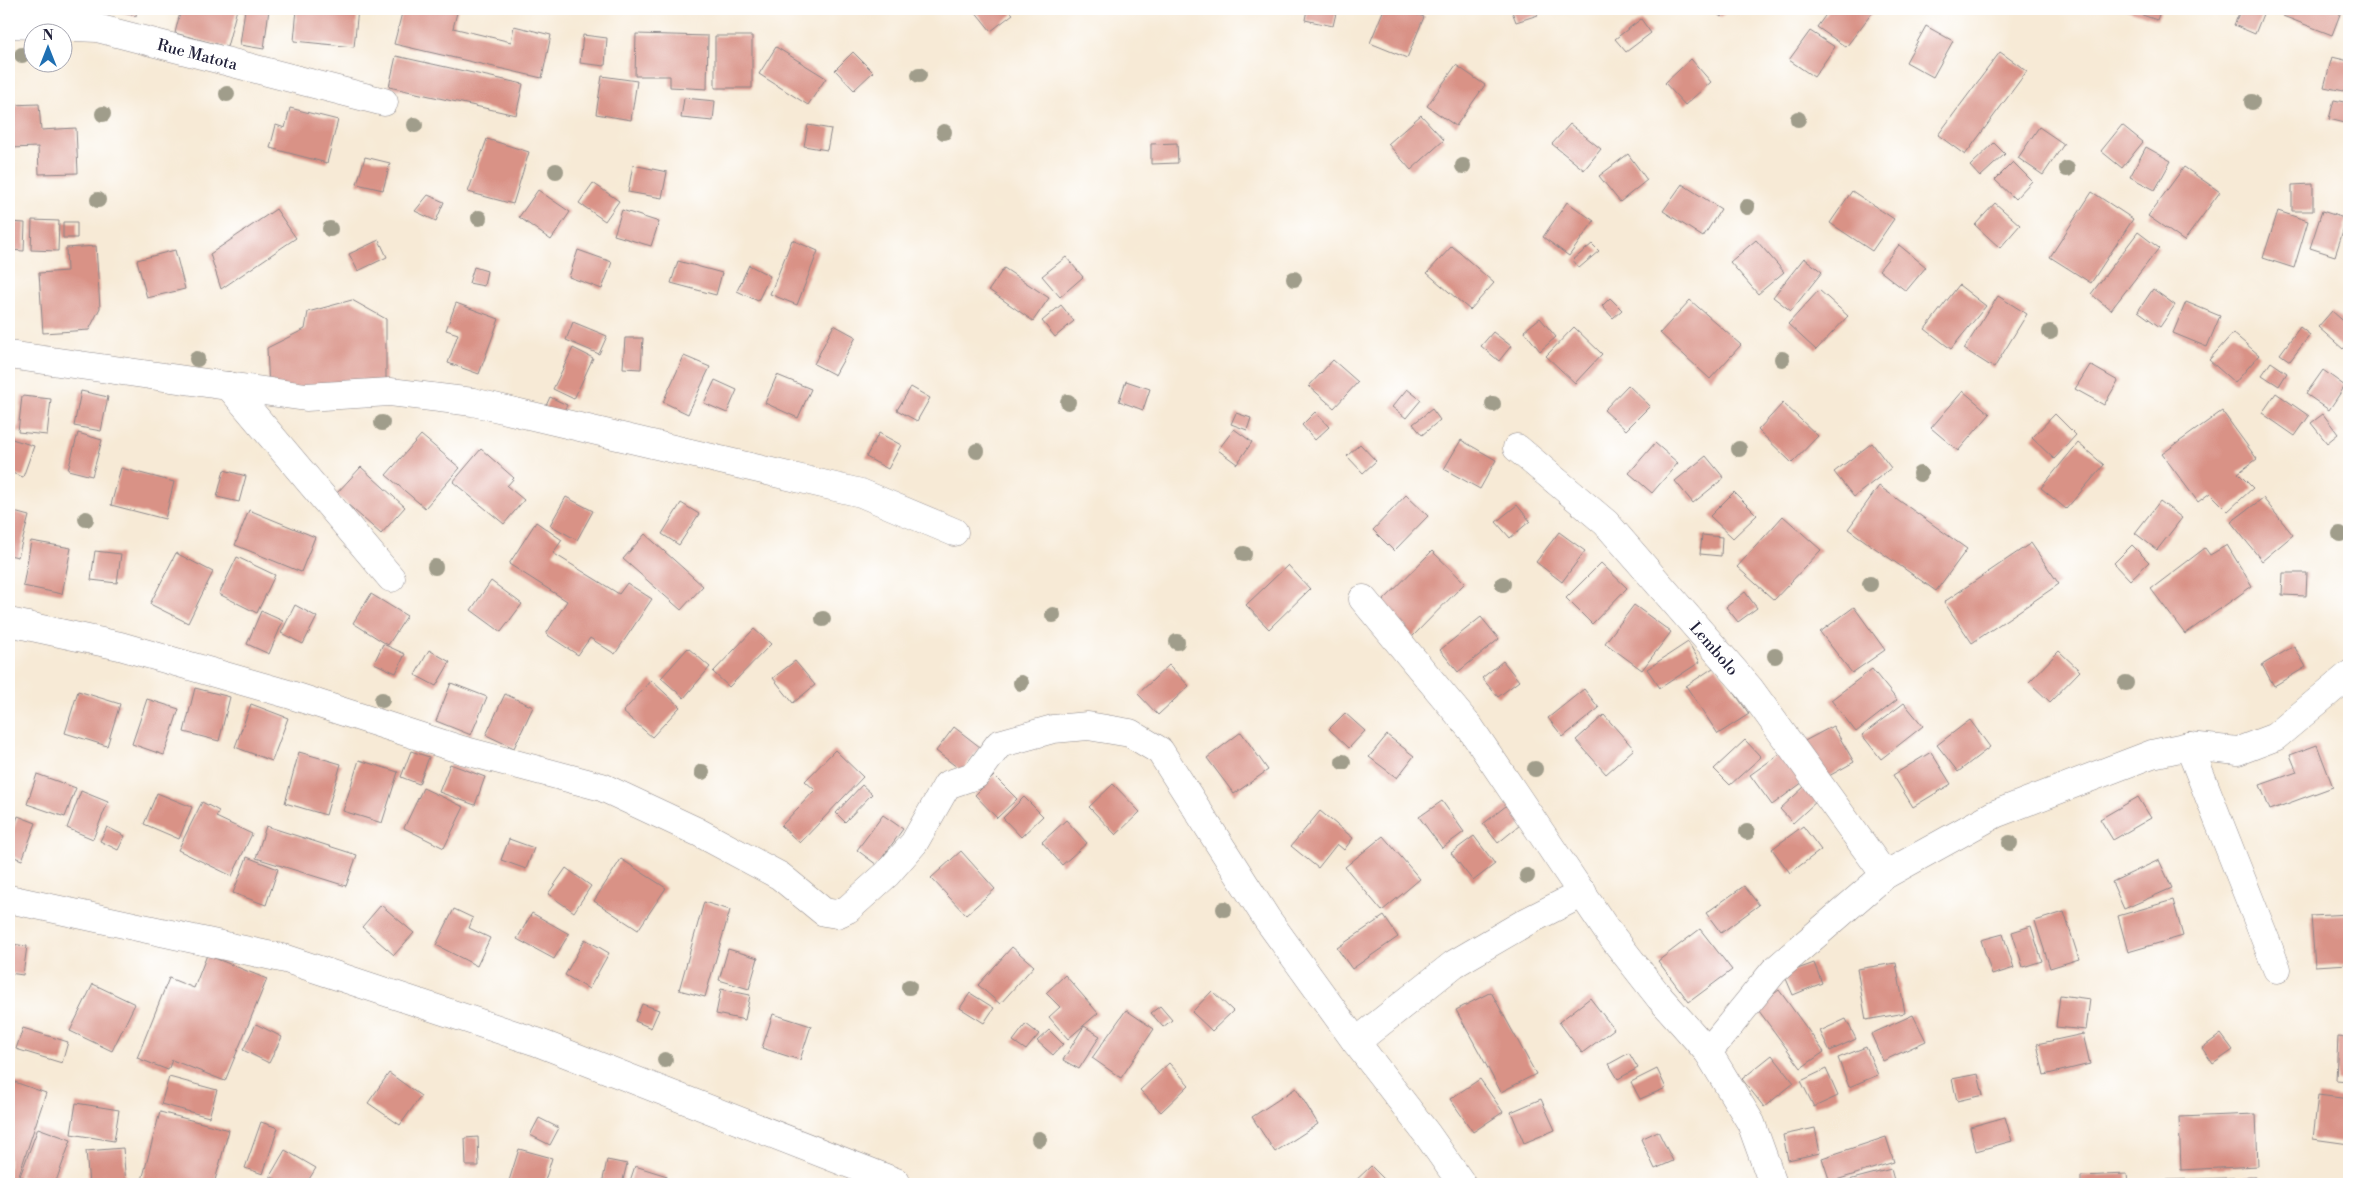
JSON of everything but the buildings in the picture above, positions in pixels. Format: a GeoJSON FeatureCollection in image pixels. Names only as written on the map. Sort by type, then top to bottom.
{"type":"FeatureCollection","features":[{"type":"Feature","properties":{"kind":"street","name":"Rue Matota"},"geometry":{"type":"LineString","coordinates":[[9,24],[97,28],[384,102]]}},
{"type":"Feature","properties":{"kind":"street"},"geometry":{"type":"LineString","coordinates":[[9,355],[306,397],[390,392],[472,402],[861,493],[954,532]]}},
{"type":"Feature","properties":{"kind":"street"},"geometry":{"type":"LineString","coordinates":[[228,386],[391,578]]}},
{"type":"Feature","properties":{"kind":"street","name":"Lembolo"},"geometry":{"type":"LineString","coordinates":[[1517,448],[1606,523],[1743,681],[1885,875]]}},
{"type":"Feature","properties":{"kind":"street"},"geometry":{"type":"LineString","coordinates":[[1363,599],[1471,729],[1606,929],[1642,976],[1708,1052],[1752,1123],[1773,1184]]}},
{"type":"Feature","properties":{"kind":"street"},"geometry":{"type":"LineString","coordinates":[[9,622],[120,646],[288,694],[462,750],[602,787],[737,852],[780,876],[824,912],[837,914],[848,909],[887,874],[914,844],[947,785],[976,775],[999,744],[1053,729],[1088,726],[1130,733],[1160,751],[1267,919],[1462,1184]]}},
{"type":"Feature","properties":{"kind":"street"},"geometry":{"type":"LineString","coordinates":[[1708,1052],[1774,971],[1885,875],[1995,814],[2152,754],[2190,746],[2238,751],[2275,737],[2349,675]]}},
{"type":"Feature","properties":{"kind":"street"},"geometry":{"type":"LineString","coordinates":[[2190,746],[2277,969]]}},
{"type":"Feature","properties":{"kind":"street"},"geometry":{"type":"LineString","coordinates":[[1356,1042],[1454,964],[1526,922],[1583,893]]}},
{"type":"Feature","properties":{"kind":"street"},"geometry":{"type":"LineString","coordinates":[[9,899],[286,960],[537,1042],[896,1182]]}}]}
